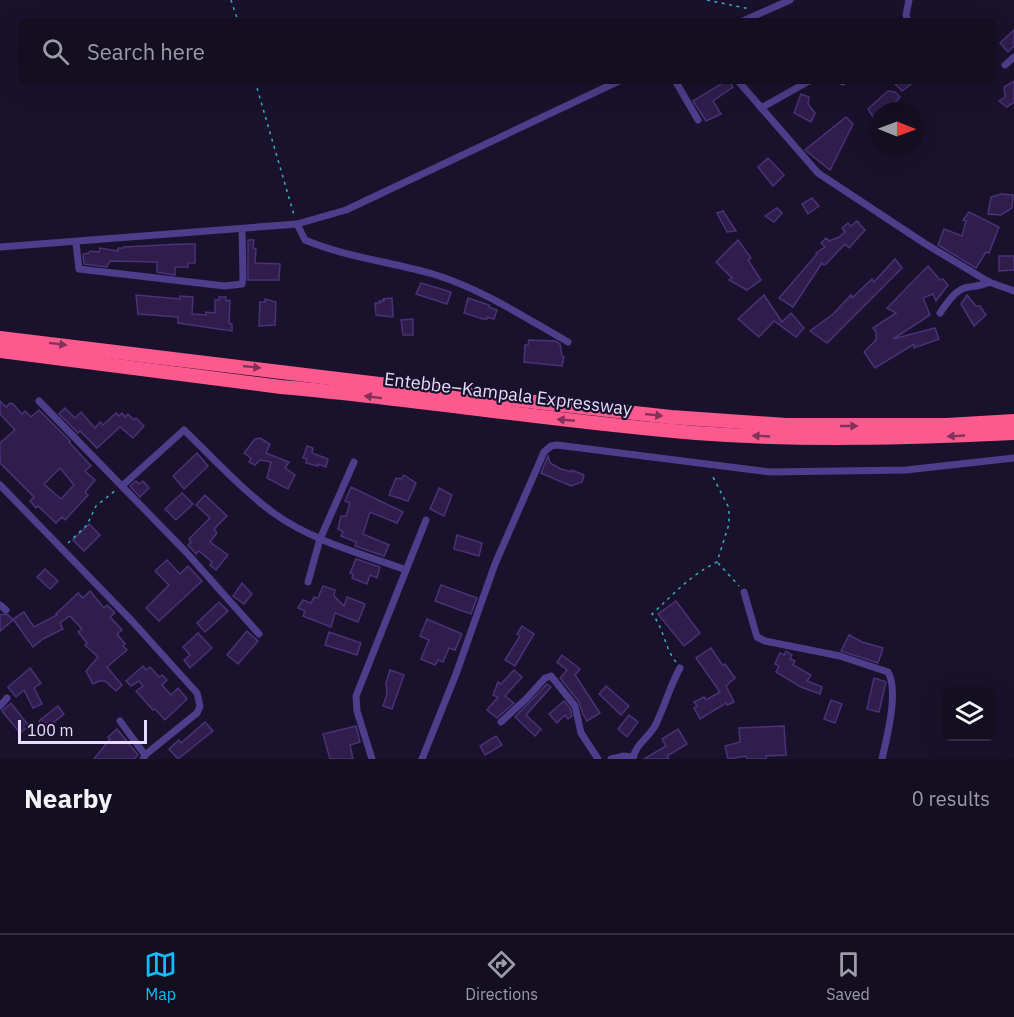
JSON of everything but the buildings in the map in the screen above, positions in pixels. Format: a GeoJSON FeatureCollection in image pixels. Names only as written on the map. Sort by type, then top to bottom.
{"type":"FeatureCollection","features":[{"type":"Feature","properties":{"kind":"highway","name":"Entebbe–Kampala Expressway"},"geometry":{"type":"LineString","coordinates":[[0,338],[671,417],[809,425],[947,425],[1014,421]]}},
{"type":"Feature","properties":{"kind":"highway","name":"Entebbe–Kampala Expressway"},"geometry":{"type":"LineString","coordinates":[[0,351],[269,386],[697,433],[783,437],[904,438],[1014,434]]}},
{"type":"Feature","properties":{"kind":"street"},"geometry":{"type":"LineString","coordinates":[[749,18],[790,0]]}},
{"type":"Feature","properties":{"kind":"street"},"geometry":{"type":"LineString","coordinates":[[908,18],[906,9],[909,0]]}},
{"type":"Feature","properties":{"kind":"street"},"geometry":{"type":"LineString","coordinates":[[1005,65],[1014,57]]}},
{"type":"Feature","properties":{"kind":"street"},"geometry":{"type":"LineString","coordinates":[[0,247],[297,225],[346,210],[613,84]]}},
{"type":"Feature","properties":{"kind":"street"},"geometry":{"type":"LineString","coordinates":[[677,84],[698,120]]}},
{"type":"Feature","properties":{"kind":"street"},"geometry":{"type":"LineString","coordinates":[[741,84],[818,173],[924,243],[989,282],[1014,291]]}},
{"type":"Feature","properties":{"kind":"street"},"geometry":{"type":"LineString","coordinates":[[761,108],[804,84]]}},
{"type":"Feature","properties":{"kind":"street"},"geometry":{"type":"LineString","coordinates":[[297,225],[304,240],[355,256],[434,274],[486,295],[568,342]]}},
{"type":"Feature","properties":{"kind":"street"},"geometry":{"type":"LineString","coordinates":[[76,243],[79,269],[225,286],[238,285],[242,284],[243,278],[242,229]]}},
{"type":"Feature","properties":{"kind":"street"},"geometry":{"type":"LineString","coordinates":[[939,313],[950,299],[964,288],[980,287],[989,282]]}},
{"type":"Feature","properties":{"kind":"street"},"geometry":{"type":"LineString","coordinates":[[39,401],[186,552],[259,634]]}},
{"type":"Feature","properties":{"kind":"street"},"geometry":{"type":"LineString","coordinates":[[122,486],[184,430],[233,478],[275,514],[320,539],[406,570]]}},
{"type":"Feature","properties":{"kind":"street"},"geometry":{"type":"LineString","coordinates":[[422,759],[456,674],[495,564],[544,452],[551,446],[770,471],[894,470],[1014,458]]}},
{"type":"Feature","properties":{"kind":"street"},"geometry":{"type":"LineString","coordinates":[[308,582],[320,539],[354,462]]}},
{"type":"Feature","properties":{"kind":"street"},"geometry":{"type":"LineString","coordinates":[[0,485],[63,548],[197,693],[200,706],[197,713],[144,757],[120,721]]}},
{"type":"Feature","properties":{"kind":"street"},"geometry":{"type":"LineString","coordinates":[[0,498],[8,491]]}},
{"type":"Feature","properties":{"kind":"street"},"geometry":{"type":"LineString","coordinates":[[372,759],[357,711],[356,696],[426,520]]}},
{"type":"Feature","properties":{"kind":"street"},"geometry":{"type":"LineString","coordinates":[[744,592],[757,638],[840,656],[888,672],[892,679],[892,698],[882,759]]}},
{"type":"Feature","properties":{"kind":"street"},"geometry":{"type":"LineString","coordinates":[[611,759],[624,756],[633,758],[636,749],[655,726],[680,668]]}},
{"type":"Feature","properties":{"kind":"street"},"geometry":{"type":"LineString","coordinates":[[501,722],[545,678],[551,676],[575,706],[581,733],[598,759]]}},
{"type":"Feature","properties":{"kind":"street"},"geometry":{"type":"LineString","coordinates":[[0,706],[7,698]]}},
{"type":"Feature","properties":{"kind":"path"},"geometry":{"type":"LineString","coordinates":[[231,0],[237,18]]}},
{"type":"Feature","properties":{"kind":"path"},"geometry":{"type":"LineString","coordinates":[[707,0],[761,12]]}},
{"type":"Feature","properties":{"kind":"path"},"geometry":{"type":"LineString","coordinates":[[256,84],[297,225]]}},
{"type":"Feature","properties":{"kind":"path"},"geometry":{"type":"LineString","coordinates":[[680,668],[668,653],[659,623],[652,614],[676,589],[717,562],[729,524],[729,507],[707,464]]}},
{"type":"Feature","properties":{"kind":"path"},"geometry":{"type":"LineString","coordinates":[[63,548],[87,525],[96,506],[122,486]]}},
{"type":"Feature","properties":{"kind":"path"},"geometry":{"type":"LineString","coordinates":[[717,562],[744,592]]}}]}
